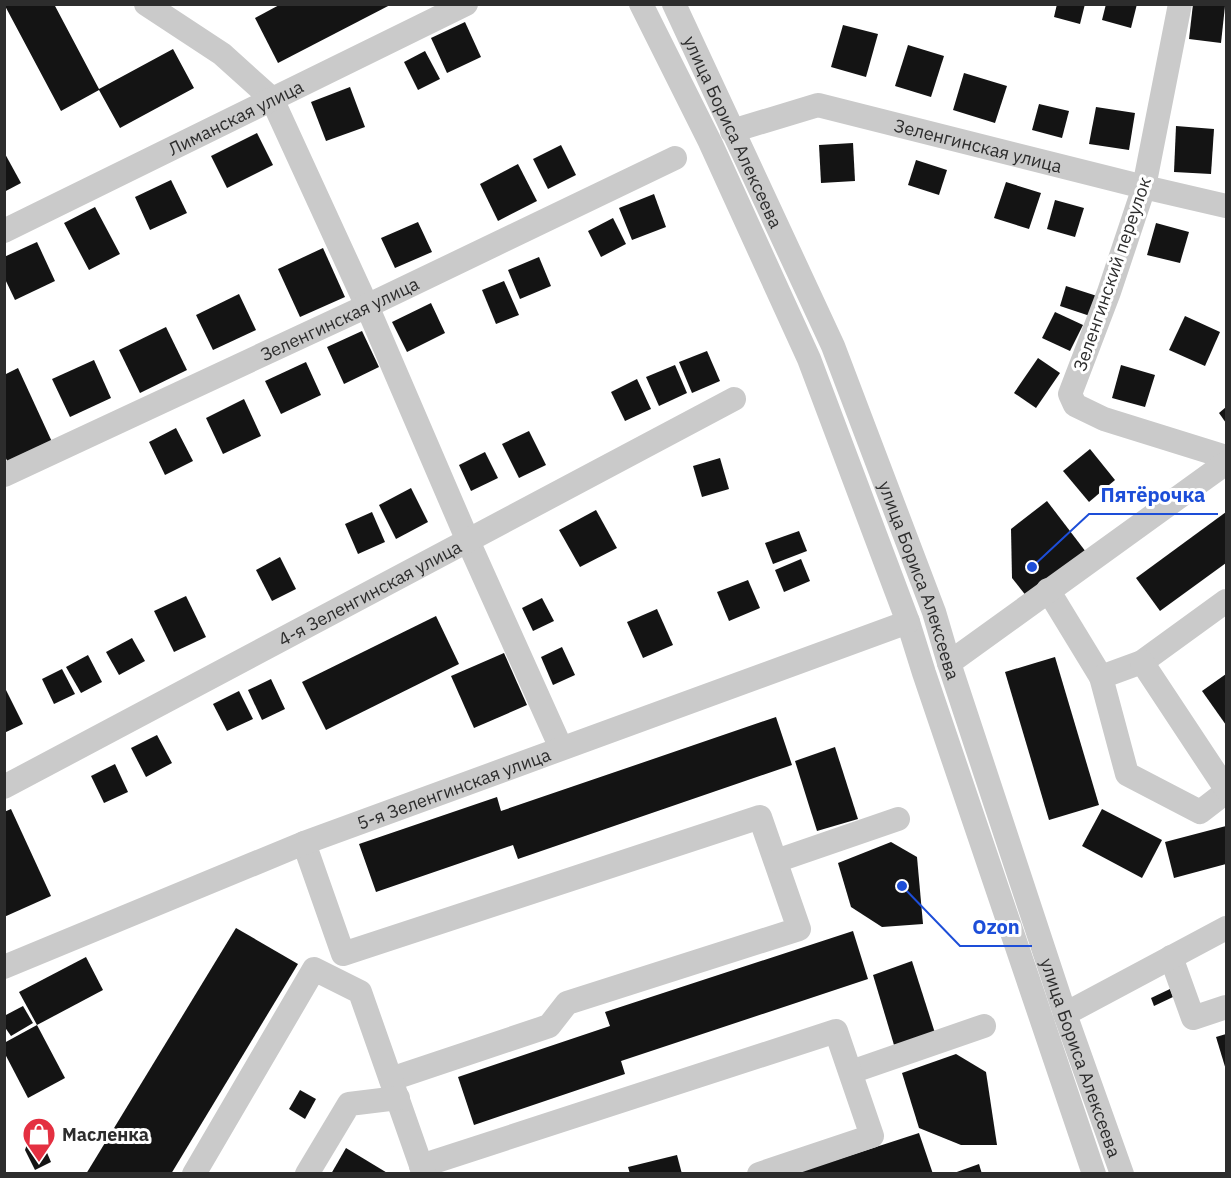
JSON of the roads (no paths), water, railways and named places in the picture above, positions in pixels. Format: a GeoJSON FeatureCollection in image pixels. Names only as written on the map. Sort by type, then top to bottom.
{"type":"FeatureCollection","features":[{"type":"Feature","properties":{"kind":"street"},"geometry":{"type":"LineString","coordinates":[[146,4],[222,54],[272,99],[367,306],[468,541],[561,748]]}},
{"type":"Feature","properties":{"kind":"street","name":"Лиманская улица"},"geometry":{"type":"LineString","coordinates":[[4,231],[466,4]]}},
{"type":"Feature","properties":{"kind":"street"},"geometry":{"type":"LineString","coordinates":[[641,4],[710,142],[809,359],[908,621],[1094,1173]]}},
{"type":"Feature","properties":{"kind":"street","name":"улица Бориса Алексеева"},"geometry":{"type":"LineString","coordinates":[[674,4],[833,346],[934,612],[1065,1014],[1122,1173]]}},
{"type":"Feature","properties":{"kind":"street","name":"Зеленгинский переулок"},"geometry":{"type":"LineString","coordinates":[[1180,4],[1144,187],[1109,292],[1071,394],[1075,405],[1104,419],[1227,457]]}},
{"type":"Feature","properties":{"kind":"street","name":"Зеленгинская улица"},"geometry":{"type":"LineString","coordinates":[[732,131],[818,105],[1227,206]]}},
{"type":"Feature","properties":{"kind":"street","name":"Зеленгинская улица"},"geometry":{"type":"LineString","coordinates":[[4,476],[367,306],[675,158]]}},
{"type":"Feature","properties":{"kind":"street","name":"4-я Зеленгинская улица"},"geometry":{"type":"LineString","coordinates":[[4,788],[734,399]]}},
{"type":"Feature","properties":{"kind":"street"},"geometry":{"type":"LineString","coordinates":[[949,663],[1227,463]]}},
{"type":"Feature","properties":{"kind":"street"},"geometry":{"type":"LineString","coordinates":[[1048,590],[1101,677],[1127,774],[1200,812],[1227,790],[1142,662]]}},
{"type":"Feature","properties":{"kind":"street"},"geometry":{"type":"LineString","coordinates":[[1101,677],[1142,662],[1227,601]]}},
{"type":"Feature","properties":{"kind":"street","name":"5-я Зеленгинская улица"},"geometry":{"type":"LineString","coordinates":[[4,967],[304,843],[908,621]]}},
{"type":"Feature","properties":{"kind":"street"},"geometry":{"type":"LineString","coordinates":[[307,1173],[349,1104],[395,1089],[549,1026],[567,1004],[799,929],[760,817],[343,954]]}},
{"type":"Feature","properties":{"kind":"street"},"geometry":{"type":"LineString","coordinates":[[776,861],[898,819]]}},
{"type":"Feature","properties":{"kind":"street"},"geometry":{"type":"LineString","coordinates":[[304,843],[423,1170],[836,1031],[872,1136],[759,1173]]}},
{"type":"Feature","properties":{"kind":"street"},"geometry":{"type":"LineString","coordinates":[[1065,1014],[1227,928]]}},
{"type":"Feature","properties":{"kind":"street"},"geometry":{"type":"LineString","coordinates":[[1171,957],[1193,1018],[1227,1007]]}},
{"type":"Feature","properties":{"kind":"street"},"geometry":{"type":"LineString","coordinates":[[194,1173],[314,969],[360,992]]}},
{"type":"Feature","properties":{"kind":"street"},"geometry":{"type":"LineString","coordinates":[[850,1072],[984,1026]]}},
{"type":"Feature","properties":{"kind":"place","name":"Пятёрочка"},"geometry":{"type":"Point","coordinates":[1032,567]}},
{"type":"Feature","properties":{"kind":"place","name":"Ozon"},"geometry":{"type":"Point","coordinates":[902,886]}},
{"type":"Feature","properties":{"kind":"place","name":"Масленка"},"geometry":{"type":"Point","coordinates":[39,1163]}}]}
